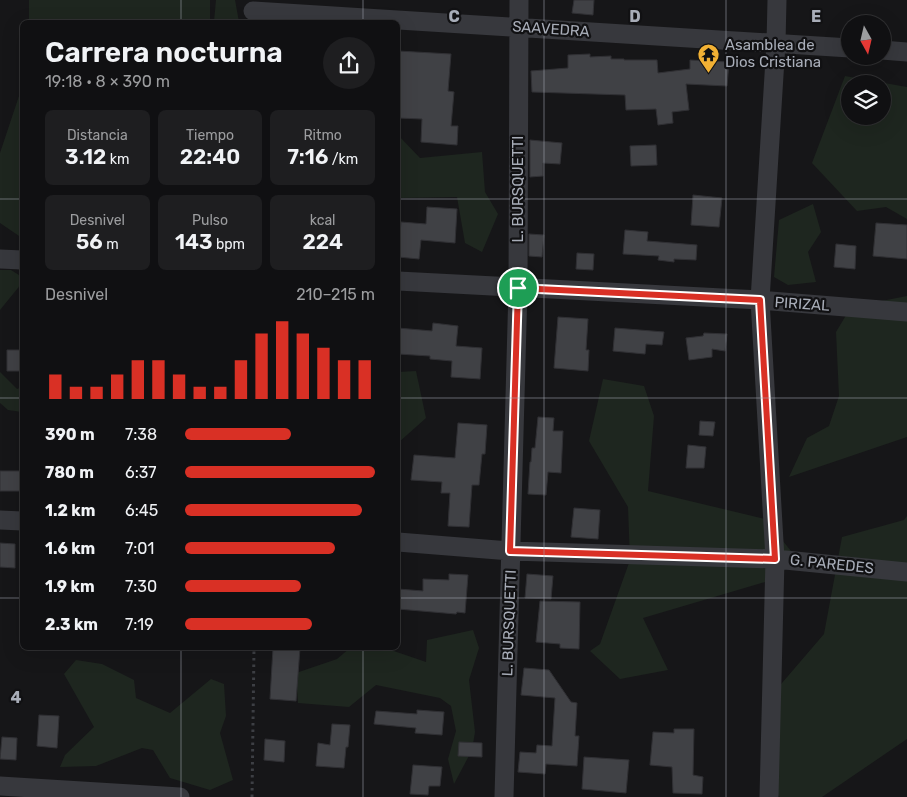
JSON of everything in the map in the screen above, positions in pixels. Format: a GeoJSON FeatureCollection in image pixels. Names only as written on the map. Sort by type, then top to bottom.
{"type":"FeatureCollection","features":[{"type":"Feature","properties":{"kind":"street","name":"L. BURSQUETTI"},"geometry":{"type":"LineString","coordinates":[[504,797],[518,288],[519,0]]}},
{"type":"Feature","properties":{"kind":"street"},"geometry":{"type":"LineString","coordinates":[[769,797],[775,559],[760,300],[777,0]]}},
{"type":"Feature","properties":{"kind":"street","name":"SAAVEDRA"},"geometry":{"type":"LineString","coordinates":[[253,11],[841,47]]}},
{"type":"Feature","properties":{"kind":"street"},"geometry":{"type":"LineString","coordinates":[[891,51],[907,52]]}},
{"type":"Feature","properties":{"kind":"street"},"geometry":{"type":"LineString","coordinates":[[0,259],[20,260]]}},
{"type":"Feature","properties":{"kind":"street","name":"PIRIZAL"},"geometry":{"type":"LineString","coordinates":[[400,281],[760,300],[907,312]]}},
{"type":"Feature","properties":{"kind":"street"},"geometry":{"type":"LineString","coordinates":[[0,520],[20,521]]}},
{"type":"Feature","properties":{"kind":"street","name":"G. PAREDES"},"geometry":{"type":"LineString","coordinates":[[400,542],[510,551],[775,559],[907,572]]}},
{"type":"Feature","properties":{"kind":"street"},"geometry":{"type":"LineString","coordinates":[[0,786],[180,797]]}},
{"type":"Feature","properties":{"kind":"path"},"geometry":{"type":"LineString","coordinates":[[252,797],[254,650]]}},
{"type":"Feature","properties":{"kind":"shaded area"},"geometry":{"type":"Polygon","coordinates":[[[29,0],[210,0],[210,20],[29,20],[29,0]]]}},
{"type":"Feature","properties":{"kind":"shaded area"},"geometry":{"type":"Polygon","coordinates":[[[216,0],[235,0],[239,20],[214,20],[216,0]]]}},
{"type":"Feature","properties":{"kind":"shaded area"},"geometry":{"type":"Polygon","coordinates":[[[891,84],[907,87],[907,219],[886,207],[857,211],[812,163],[841,87],[841,125],[891,125],[891,84]]]}},
{"type":"Feature","properties":{"kind":"shaded area"},"geometry":{"type":"Polygon","coordinates":[[[20,93],[20,237],[0,223],[0,153],[20,93]]]}},
{"type":"Feature","properties":{"kind":"shaded area"},"geometry":{"type":"Polygon","coordinates":[[[400,137],[420,158],[482,152],[485,192],[498,214],[482,252],[465,243],[457,197],[400,198],[400,137]]]}},
{"type":"Feature","properties":{"kind":"shaded area"},"geometry":{"type":"Polygon","coordinates":[[[813,204],[821,232],[808,252],[816,282],[788,285],[774,277],[779,220],[813,204]]]}},
{"type":"Feature","properties":{"kind":"shaded area"},"geometry":{"type":"Polygon","coordinates":[[[0,270],[11,270],[20,276],[20,285],[0,310],[0,270]]]}},
{"type":"Feature","properties":{"kind":"shaded area"},"geometry":{"type":"Polygon","coordinates":[[[907,296],[907,437],[789,477],[807,438],[829,426],[839,396],[836,332],[851,307],[907,296]]]}},
{"type":"Feature","properties":{"kind":"shaded area"},"geometry":{"type":"Polygon","coordinates":[[[416,371],[426,418],[400,441],[400,372],[416,371]]]}},
{"type":"Feature","properties":{"kind":"shaded area"},"geometry":{"type":"Polygon","coordinates":[[[0,372],[17,389],[20,388],[20,412],[8,410],[0,403],[0,372]]]}},
{"type":"Feature","properties":{"kind":"shaded area"},"geometry":{"type":"Polygon","coordinates":[[[603,379],[644,386],[654,416],[648,491],[765,519],[791,551],[782,577],[643,618],[668,670],[620,679],[590,651],[600,644],[630,560],[628,507],[589,441],[603,379]]]}},
{"type":"Feature","properties":{"kind":"shaded area"},"geometry":{"type":"Polygon","coordinates":[[[907,516],[907,739],[822,797],[780,797],[768,787],[770,697],[824,634],[842,537],[904,520],[907,516]]]}},
{"type":"Feature","properties":{"kind":"shaded area"},"geometry":{"type":"Polygon","coordinates":[[[473,630],[479,648],[469,680],[475,732],[472,750],[454,784],[448,759],[456,731],[451,706],[440,698],[376,685],[349,707],[298,703],[296,673],[337,659],[348,650],[391,650],[426,662],[427,640],[473,630]]]}},
{"type":"Feature","properties":{"kind":"shaded area"},"geometry":{"type":"Polygon","coordinates":[[[76,660],[102,664],[134,680],[136,698],[170,713],[211,679],[224,684],[226,716],[220,733],[233,780],[210,790],[170,778],[153,750],[142,748],[96,766],[60,767],[65,755],[94,727],[64,674],[76,660]]]}},
{"type":"Feature","properties":{"kind":"building"},"geometry":{"type":"Polygon","coordinates":[[[574,0],[594,0],[593,15],[572,13],[574,0]]]}},
{"type":"Feature","properties":{"kind":"building"},"geometry":{"type":"Polygon","coordinates":[[[400,51],[451,54],[448,91],[454,92],[451,126],[458,126],[457,145],[421,142],[422,119],[400,118],[400,51]]]}},
{"type":"Feature","properties":{"kind":"building"},"geometry":{"type":"Polygon","coordinates":[[[590,54],[590,57],[611,56],[611,59],[657,60],[658,73],[690,69],[690,60],[729,62],[727,86],[686,84],[689,110],[672,112],[673,123],[658,125],[656,109],[626,110],[625,95],[532,92],[531,71],[568,68],[568,55],[590,54]]]}},
{"type":"Feature","properties":{"kind":"building"},"geometry":{"type":"Polygon","coordinates":[[[530,140],[562,143],[560,164],[543,163],[543,176],[530,177],[530,140]]]}},
{"type":"Feature","properties":{"kind":"building"},"geometry":{"type":"Polygon","coordinates":[[[656,145],[657,165],[631,166],[630,146],[656,145]]]}},
{"type":"Feature","properties":{"kind":"building"},"geometry":{"type":"Polygon","coordinates":[[[693,195],[722,198],[719,227],[691,225],[693,195]]]}},
{"type":"Feature","properties":{"kind":"building"},"geometry":{"type":"Polygon","coordinates":[[[427,207],[457,209],[455,243],[421,240],[419,259],[400,257],[401,222],[426,224],[427,207]]]}},
{"type":"Feature","properties":{"kind":"building"},"geometry":{"type":"Polygon","coordinates":[[[876,223],[907,225],[907,259],[873,256],[876,223]]]}},
{"type":"Feature","properties":{"kind":"building"},"geometry":{"type":"Polygon","coordinates":[[[625,230],[648,232],[647,241],[697,245],[696,260],[674,259],[674,262],[658,260],[659,256],[623,254],[625,230]]]}},
{"type":"Feature","properties":{"kind":"building"},"geometry":{"type":"Polygon","coordinates":[[[529,234],[544,235],[542,257],[529,256],[529,234]]]}},
{"type":"Feature","properties":{"kind":"building"},"geometry":{"type":"Polygon","coordinates":[[[836,244],[856,246],[855,269],[834,267],[836,244]]]}},
{"type":"Feature","properties":{"kind":"building"},"geometry":{"type":"Polygon","coordinates":[[[577,253],[594,254],[593,270],[576,269],[577,253]]]}},
{"type":"Feature","properties":{"kind":"building"},"geometry":{"type":"Polygon","coordinates":[[[558,317],[588,319],[586,350],[589,350],[588,371],[554,368],[558,317]]]}},
{"type":"Feature","properties":{"kind":"building"},"geometry":{"type":"Polygon","coordinates":[[[433,323],[458,326],[456,346],[482,348],[480,379],[451,377],[452,361],[430,359],[430,356],[400,354],[400,328],[432,331],[433,323]]]}},
{"type":"Feature","properties":{"kind":"building"},"geometry":{"type":"Polygon","coordinates":[[[615,328],[664,332],[662,345],[646,344],[645,354],[613,351],[615,328]]]}},
{"type":"Feature","properties":{"kind":"building"},"geometry":{"type":"Polygon","coordinates":[[[704,333],[727,334],[725,351],[712,349],[712,357],[689,360],[686,338],[703,336],[704,333]]]}},
{"type":"Feature","properties":{"kind":"building"},"geometry":{"type":"Polygon","coordinates":[[[7,350],[20,350],[20,371],[7,371],[7,350]]]}},
{"type":"Feature","properties":{"kind":"building"},"geometry":{"type":"Polygon","coordinates":[[[538,417],[554,418],[553,431],[563,431],[561,473],[548,472],[546,495],[528,494],[530,462],[532,448],[535,448],[538,417]]]}},
{"type":"Feature","properties":{"kind":"building"},"geometry":{"type":"Polygon","coordinates":[[[700,421],[715,422],[713,436],[699,435],[700,421]]]}},
{"type":"Feature","properties":{"kind":"building"},"geometry":{"type":"Polygon","coordinates":[[[458,423],[487,425],[485,454],[482,454],[479,485],[472,485],[469,527],[448,526],[450,493],[441,493],[442,482],[411,480],[414,455],[455,458],[458,423]]]}},
{"type":"Feature","properties":{"kind":"building"},"geometry":{"type":"Polygon","coordinates":[[[688,445],[706,447],[704,468],[686,468],[688,445]]]}},
{"type":"Feature","properties":{"kind":"building"},"geometry":{"type":"Polygon","coordinates":[[[0,471],[20,471],[20,491],[0,491],[0,471]]]}},
{"type":"Feature","properties":{"kind":"building"},"geometry":{"type":"Polygon","coordinates":[[[574,508],[600,510],[598,539],[571,537],[574,508]]]}},
{"type":"Feature","properties":{"kind":"building"},"geometry":{"type":"Polygon","coordinates":[[[0,543],[15,544],[15,568],[0,567],[0,543]]]}},
{"type":"Feature","properties":{"kind":"building"},"geometry":{"type":"Polygon","coordinates":[[[449,574],[468,575],[465,613],[457,612],[456,614],[400,609],[400,589],[423,591],[423,579],[449,580],[449,574]]]}},
{"type":"Feature","properties":{"kind":"building"},"geometry":{"type":"Polygon","coordinates":[[[527,574],[553,576],[551,599],[525,598],[527,574]]]}},
{"type":"Feature","properties":{"kind":"building"},"geometry":{"type":"Polygon","coordinates":[[[540,601],[580,602],[579,649],[560,648],[560,644],[536,642],[540,601]]]}},
{"type":"Feature","properties":{"kind":"building"},"geometry":{"type":"Polygon","coordinates":[[[273,650],[300,650],[296,701],[270,699],[273,650]]]}},
{"type":"Feature","properties":{"kind":"building"},"geometry":{"type":"Polygon","coordinates":[[[524,668],[549,670],[571,702],[577,703],[575,736],[579,736],[577,766],[546,764],[545,774],[518,772],[520,752],[536,753],[537,745],[552,746],[555,698],[521,695],[524,668]]]}},
{"type":"Feature","properties":{"kind":"building"},"geometry":{"type":"Polygon","coordinates":[[[417,710],[444,712],[442,735],[415,733],[416,728],[374,724],[376,711],[417,714],[417,710]]]}},
{"type":"Feature","properties":{"kind":"building"},"geometry":{"type":"Polygon","coordinates":[[[39,715],[59,716],[57,748],[37,746],[39,715]]]}},
{"type":"Feature","properties":{"kind":"building"},"geometry":{"type":"Polygon","coordinates":[[[332,724],[350,725],[344,768],[316,766],[318,743],[330,745],[332,724]]]}},
{"type":"Feature","properties":{"kind":"building"},"geometry":{"type":"Polygon","coordinates":[[[674,729],[694,729],[693,775],[703,777],[702,794],[673,793],[672,767],[650,765],[653,732],[674,733],[674,729]]]}},
{"type":"Feature","properties":{"kind":"building"},"geometry":{"type":"Polygon","coordinates":[[[2,737],[17,738],[16,760],[0,759],[2,737]]]}},
{"type":"Feature","properties":{"kind":"building"},"geometry":{"type":"Polygon","coordinates":[[[265,739],[285,741],[284,762],[264,760],[265,739]]]}},
{"type":"Feature","properties":{"kind":"building"},"geometry":{"type":"Polygon","coordinates":[[[459,742],[482,743],[482,757],[458,756],[459,742]]]}},
{"type":"Feature","properties":{"kind":"building"},"geometry":{"type":"Polygon","coordinates":[[[584,757],[629,760],[626,793],[582,789],[584,757]]]}},
{"type":"Feature","properties":{"kind":"building"},"geometry":{"type":"Polygon","coordinates":[[[413,765],[442,767],[440,786],[429,786],[428,795],[410,794],[413,765]]]}},
{"type":"Feature","properties":{"kind":"place","name":"Asamblea de Dios Cristiana"},"geometry":{"type":"Point","coordinates":[709,73]}},
{"type":"Feature","properties":{"kind":"route"},"geometry":{"type":"LineString","coordinates":[[518,288],[760,300],[775,559],[510,551],[518,288]]}}]}
